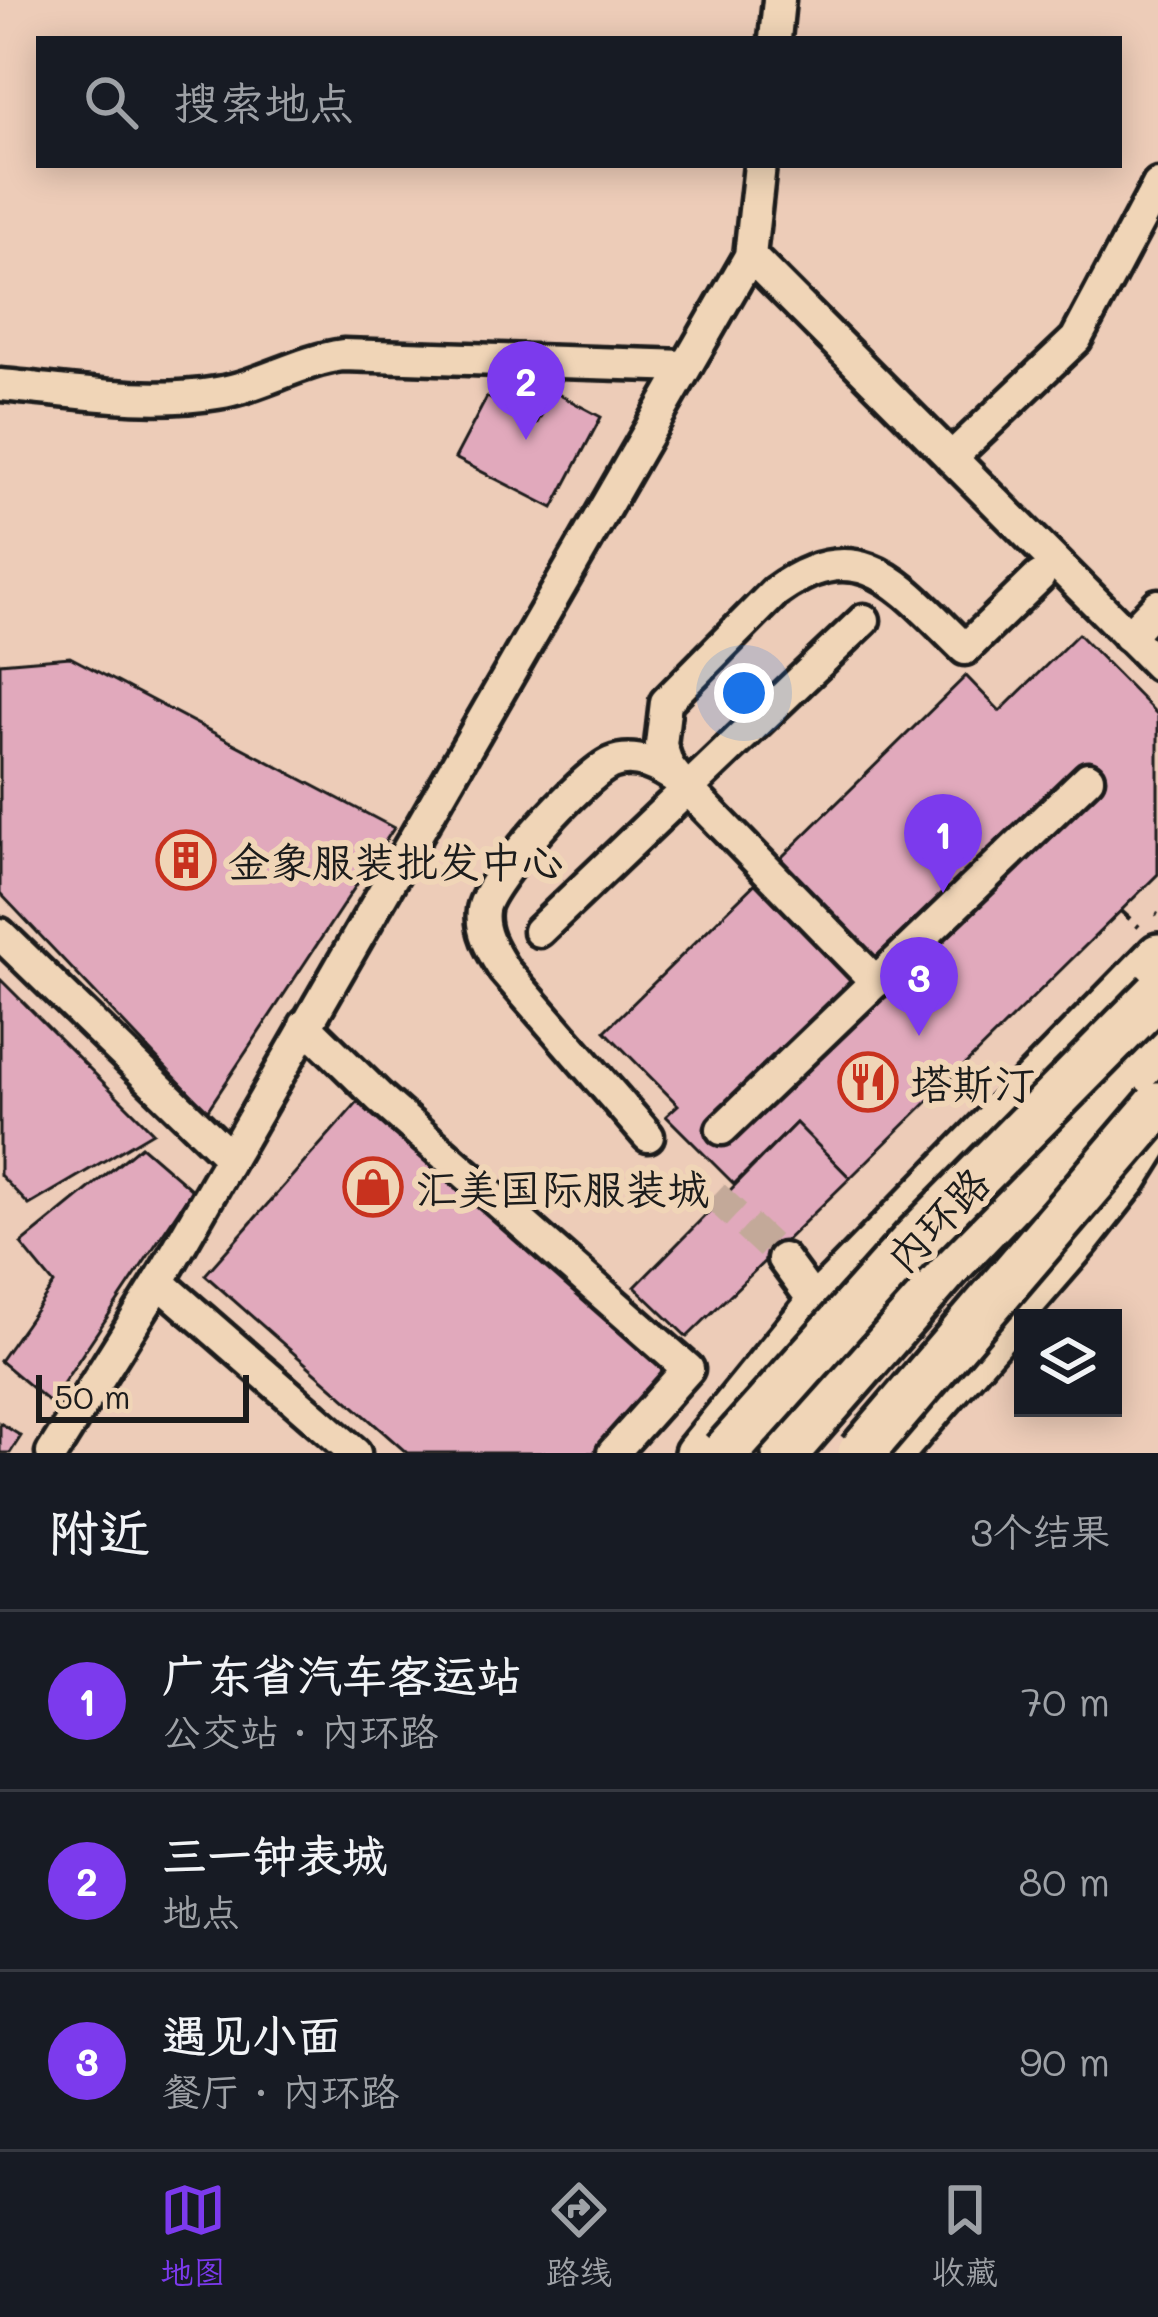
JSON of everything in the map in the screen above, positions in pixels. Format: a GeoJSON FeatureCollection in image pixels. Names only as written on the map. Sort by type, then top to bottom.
{"type":"FeatureCollection","features":[{"type":"Feature","properties":{"kind":"highway","name":"内环路"},"geometry":{"type":"LineString","coordinates":[[725,1453],[916,1239],[1158,994]]}},
{"type":"Feature","properties":{"kind":"highway","name":"内环路"},"geometry":{"type":"LineString","coordinates":[[823,1453],[1031,1214],[1157,1050]]}},
{"type":"Feature","properties":{"kind":"highway"},"geometry":{"type":"LineString","coordinates":[[785,1453],[949,1265],[1157,1050]]}},
{"type":"Feature","properties":{"kind":"highway"},"geometry":{"type":"LineString","coordinates":[[861,1453],[1158,1106]]}},
{"type":"Feature","properties":{"kind":"main road"},"geometry":{"type":"LineString","coordinates":[[695,1453],[816,1304],[1154,946]]}},
{"type":"Feature","properties":{"kind":"main road"},"geometry":{"type":"LineString","coordinates":[[760,1453],[886,1309],[1082,1099],[1157,1050]]}},
{"type":"Feature","properties":{"kind":"main road"},"geometry":{"type":"LineString","coordinates":[[836,1453],[1067,1195],[1158,1106]]}},
{"type":"Feature","properties":{"kind":"main road"},"geometry":{"type":"LineString","coordinates":[[894,1453],[1078,1240],[1128,1178],[1158,1130]]}},
{"type":"Feature","properties":{"kind":"street"},"geometry":{"type":"LineString","coordinates":[[775,36],[779,0]]}},
{"type":"Feature","properties":{"kind":"street"},"geometry":{"type":"LineString","coordinates":[[52,1453],[159,1282],[750,256],[760,168]]}},
{"type":"Feature","properties":{"kind":"street"},"geometry":{"type":"LineString","coordinates":[[951,458],[1076,339],[1158,185]]}},
{"type":"Feature","properties":{"kind":"street"},"geometry":{"type":"LineString","coordinates":[[750,256],[1158,665]]}},
{"type":"Feature","properties":{"kind":"street"},"geometry":{"type":"LineString","coordinates":[[0,385],[153,398],[215,394],[260,383],[317,358],[343,355],[686,366]]}},
{"type":"Feature","properties":{"kind":"street"},"geometry":{"type":"LineString","coordinates":[[876,982],[668,766],[661,745],[666,702],[775,592],[794,578],[836,563],[889,578],[965,649],[1040,577]]}},
{"type":"Feature","properties":{"kind":"street"},"geometry":{"type":"LineString","coordinates":[[1128,636],[1158,605]]}},
{"type":"Feature","properties":{"kind":"street"},"geometry":{"type":"LineString","coordinates":[[539,931],[683,785],[864,620]]}},
{"type":"Feature","properties":{"kind":"street"},"geometry":{"type":"LineString","coordinates":[[648,1136],[504,970],[488,944],[484,904],[514,856],[606,765],[633,761],[656,765],[683,785]]}},
{"type":"Feature","properties":{"kind":"street"},"geometry":{"type":"LineString","coordinates":[[722,1129],[1088,778]]}},
{"type":"Feature","properties":{"kind":"street"},"geometry":{"type":"LineString","coordinates":[[0,934],[230,1157]]}},
{"type":"Feature","properties":{"kind":"street"},"geometry":{"type":"LineString","coordinates":[[305,1025],[380,1098],[688,1369],[613,1453]]}},
{"type":"Feature","properties":{"kind":"street"},"geometry":{"type":"LineString","coordinates":[[782,1259],[816,1304]]}},
{"type":"Feature","properties":{"kind":"street"},"geometry":{"type":"LineString","coordinates":[[159,1282],[355,1453]]}},
{"type":"Feature","properties":{"kind":"path"},"geometry":{"type":"LineString","coordinates":[[1121,911],[1154,946]]}},
{"type":"Feature","properties":{"kind":"building"},"geometry":{"type":"Polygon","coordinates":[[[554,392],[601,417],[553,508],[455,458],[487,397],[537,423],[554,392]]]}},
{"type":"Feature","properties":{"kind":"building"},"geometry":{"type":"Polygon","coordinates":[[[1078,634],[1158,715],[1158,874],[850,1178],[796,1123],[734,1184],[666,1116],[678,1105],[605,1031],[966,676],[1000,711],[1078,634]]]}},
{"type":"Feature","properties":{"kind":"building","name":"金象服装批发中心"},"geometry":{"type":"Polygon","coordinates":[[[70,657],[394,828],[207,1111],[0,893],[0,663],[70,657]]]}},
{"type":"Feature","properties":{"kind":"building"},"geometry":{"type":"Polygon","coordinates":[[[0,979],[153,1132],[29,1205],[0,1175],[0,979]]]}},
{"type":"Feature","properties":{"kind":"building","name":"汇美国际服装城"},"geometry":{"type":"Polygon","coordinates":[[[361,1098],[672,1370],[599,1453],[407,1453],[205,1275],[361,1098]]]}},
{"type":"Feature","properties":{"kind":"building"},"geometry":{"type":"Polygon","coordinates":[[[796,1123],[850,1178],[687,1337],[635,1287],[796,1123]]]}},
{"type":"Feature","properties":{"kind":"building"},"geometry":{"type":"Polygon","coordinates":[[[141,1146],[192,1190],[50,1403],[0,1361],[54,1284],[21,1244],[141,1146]]]}},
{"type":"Feature","properties":{"kind":"building"},"geometry":{"type":"Polygon","coordinates":[[[0,1423],[21,1436],[10,1453],[0,1453],[0,1423]]]}},
{"type":"Feature","properties":{"kind":"tunnel"},"geometry":{"type":"LineString","coordinates":[[714,1195],[783,1259]]}},
{"type":"Feature","properties":{"kind":"place","name":"三一钟表城"},"geometry":{"type":"Point","coordinates":[526,440]}},
{"type":"Feature","properties":{"kind":"place","name":"金象服装批发中心"},"geometry":{"type":"Point","coordinates":[186,860]}},
{"type":"Feature","properties":{"kind":"place","name":"广东省汽车客运站"},"geometry":{"type":"Point","coordinates":[943,893]}},
{"type":"Feature","properties":{"kind":"place","name":"遇见小面"},"geometry":{"type":"Point","coordinates":[919,1036]}},
{"type":"Feature","properties":{"kind":"place","name":"塔斯汀"},"geometry":{"type":"Point","coordinates":[868,1082]}},
{"type":"Feature","properties":{"kind":"place","name":"汇美国际服装城"},"geometry":{"type":"Point","coordinates":[373,1187]}}]}
